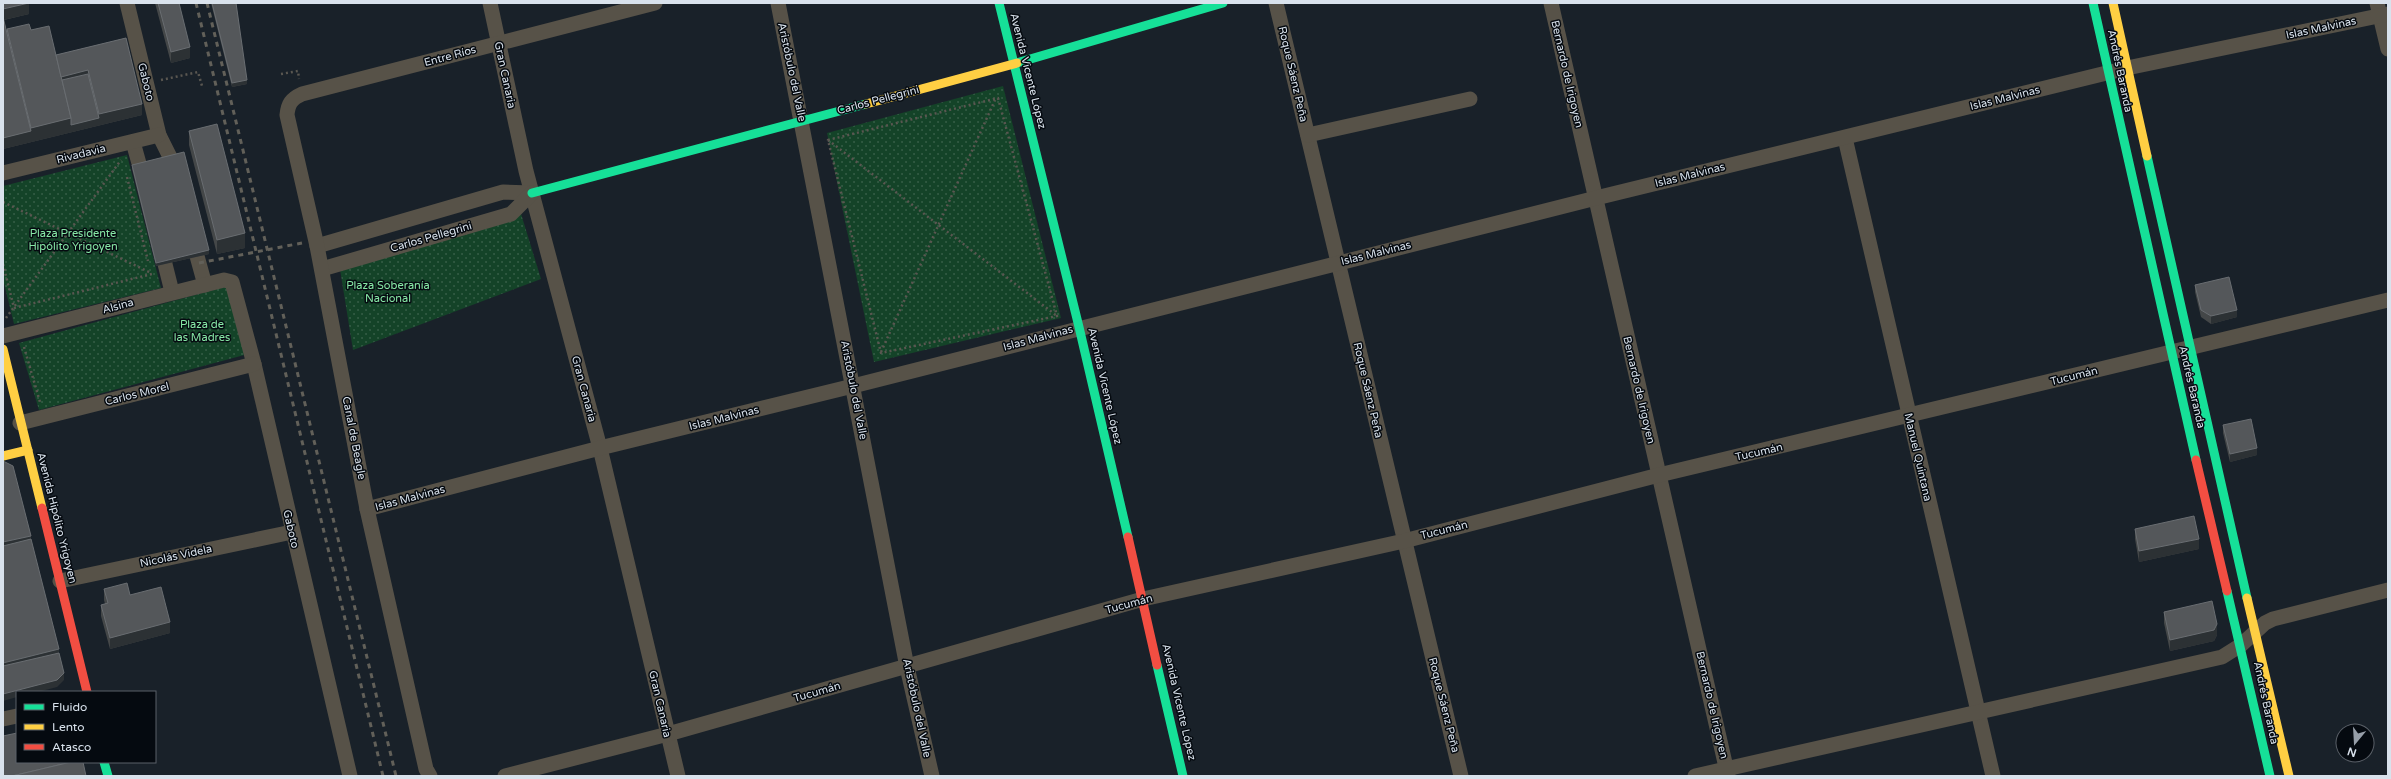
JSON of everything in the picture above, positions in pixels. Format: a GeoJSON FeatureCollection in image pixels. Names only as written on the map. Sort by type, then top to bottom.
{"type":"FeatureCollection","features":[{"type":"Feature","properties":{"kind":"main road","name":"Avenida Vicente López"},"geometry":{"type":"LineString","coordinates":[[998,3],[1079,328],[1183,776]]}},
{"type":"Feature","properties":{"kind":"main road","name":"Carlos Pellegrini"},"geometry":{"type":"LineString","coordinates":[[532,193],[1014,64],[1223,3]]}},
{"type":"Feature","properties":{"kind":"main road","name":"Andrés Baranda"},"geometry":{"type":"LineString","coordinates":[[2093,3],[2171,351],[2241,645],[2270,776]]}},
{"type":"Feature","properties":{"kind":"main road","name":"Andrés Baranda"},"geometry":{"type":"LineString","coordinates":[[2113,3],[2189,347],[2289,776]]}},
{"type":"Feature","properties":{"kind":"main road","name":"Avenida Hipólito Yrigoyen"},"geometry":{"type":"LineString","coordinates":[[3,350],[87,691]]}},
{"type":"Feature","properties":{"kind":"main road"},"geometry":{"type":"LineString","coordinates":[[3,456],[28,450]]}},
{"type":"Feature","properties":{"kind":"main road"},"geometry":{"type":"LineString","coordinates":[[104,763],[108,776]]}},
{"type":"Feature","properties":{"kind":"street","name":"Gaboto"},"geometry":{"type":"LineString","coordinates":[[127,3],[159,135],[170,159]]}},
{"type":"Feature","properties":{"kind":"street","name":"Gran Canaria"},"geometry":{"type":"LineString","coordinates":[[490,3],[532,193],[600,448],[678,776]]}},
{"type":"Feature","properties":{"kind":"street","name":"Entre Ríos"},"geometry":{"type":"LineString","coordinates":[[292,99],[302,94],[655,3]]}},
{"type":"Feature","properties":{"kind":"street","name":"Aristóbulo del Valle"},"geometry":{"type":"LineString","coordinates":[[778,3],[802,120],[907,667],[932,776]]}},
{"type":"Feature","properties":{"kind":"street","name":"Roque Sáenz Peña"},"geometry":{"type":"LineString","coordinates":[[1276,3],[1461,776]]}},
{"type":"Feature","properties":{"kind":"street","name":"Bernardo de Irigoyen"},"geometry":{"type":"LineString","coordinates":[[1551,3],[1728,772]]}},
{"type":"Feature","properties":{"kind":"street"},"geometry":{"type":"LineString","coordinates":[[2382,11],[2388,49]]}},
{"type":"Feature","properties":{"kind":"street","name":"Islas Malvinas"},"geometry":{"type":"LineString","coordinates":[[368,509],[600,448],[853,386],[1338,262],[1596,198],[2127,68],[2382,11]]}},
{"type":"Feature","properties":{"kind":"street","name":"Canal de Beagle"},"geometry":{"type":"LineString","coordinates":[[292,99],[288,106],[287,115],[322,269],[368,509],[426,769],[430,776]]}},
{"type":"Feature","properties":{"kind":"street"},"geometry":{"type":"LineString","coordinates":[[1308,135],[1470,99]]}},
{"type":"Feature","properties":{"kind":"street","name":"Rivadavia"},"geometry":{"type":"LineString","coordinates":[[3,173],[159,135]]}},
{"type":"Feature","properties":{"kind":"street","name":"Manuel Quintana"},"geometry":{"type":"LineString","coordinates":[[1844,138],[1993,776]]}},
{"type":"Feature","properties":{"kind":"street"},"geometry":{"type":"LineString","coordinates":[[134,142],[140,167]]}},
{"type":"Feature","properties":{"kind":"street","name":"Carlos Pellegrini"},"geometry":{"type":"LineString","coordinates":[[317,246],[503,192],[532,193]]}},
{"type":"Feature","properties":{"kind":"street","name":"Carlos Pellegrini"},"geometry":{"type":"LineString","coordinates":[[322,269],[511,214],[532,193]]}},
{"type":"Feature","properties":{"kind":"street"},"geometry":{"type":"LineString","coordinates":[[197,256],[205,285]]}},
{"type":"Feature","properties":{"kind":"street"},"geometry":{"type":"LineString","coordinates":[[165,264],[172,292]]}},
{"type":"Feature","properties":{"kind":"street","name":"Alsina"},"geometry":{"type":"LineString","coordinates":[[3,336],[172,292],[224,280],[232,282]]}},
{"type":"Feature","properties":{"kind":"street","name":"Gaboto"},"geometry":{"type":"LineString","coordinates":[[232,282],[254,364],[350,776]]}},
{"type":"Feature","properties":{"kind":"street","name":"Tucumán"},"geometry":{"type":"LineString","coordinates":[[505,776],[668,734],[1143,599],[1404,541],[1659,475],[1909,417],[2171,351],[2388,300]]}},
{"type":"Feature","properties":{"kind":"street","name":"Carlos Morel"},"geometry":{"type":"LineString","coordinates":[[20,423],[254,364]]}},
{"type":"Feature","properties":{"kind":"street","name":"Nicolás Videla"},"geometry":{"type":"LineString","coordinates":[[60,581],[292,532]]}},
{"type":"Feature","properties":{"kind":"street"},"geometry":{"type":"LineString","coordinates":[[1695,776],[1728,772],[1977,711],[2222,657],[2241,645],[2256,630],[2273,619],[2388,590]]}},
{"type":"Feature","properties":{"kind":"street"},"geometry":{"type":"LineString","coordinates":[[3,719],[16,716]]}},
{"type":"Feature","properties":{"kind":"path"},"geometry":{"type":"LineString","coordinates":[[281,74],[298,71]]}},
{"type":"Feature","properties":{"kind":"path"},"geometry":{"type":"LineString","coordinates":[[147,83],[198,72],[202,86]]}},
{"type":"Feature","properties":{"kind":"path"},"geometry":{"type":"LineString","coordinates":[[828,140],[998,98],[1057,316]]}},
{"type":"Feature","properties":{"kind":"path"},"geometry":{"type":"LineString","coordinates":[[881,353],[995,99]]}},
{"type":"Feature","properties":{"kind":"path"},"geometry":{"type":"LineString","coordinates":[[828,140],[1057,316]]}},
{"type":"Feature","properties":{"kind":"path"},"geometry":{"type":"LineString","coordinates":[[828,140],[881,353]]}},
{"type":"Feature","properties":{"kind":"path"},"geometry":{"type":"LineString","coordinates":[[115,161],[122,159]]}},
{"type":"Feature","properties":{"kind":"path"},"geometry":{"type":"LineString","coordinates":[[122,159],[124,166]]}},
{"type":"Feature","properties":{"kind":"path"},"geometry":{"type":"LineString","coordinates":[[3,322],[122,159]]}},
{"type":"Feature","properties":{"kind":"path"},"geometry":{"type":"LineString","coordinates":[[126,174],[152,274]]}},
{"type":"Feature","properties":{"kind":"path"},"geometry":{"type":"LineString","coordinates":[[3,202],[152,274],[172,292]]}},
{"type":"Feature","properties":{"kind":"path"},"geometry":{"type":"LineString","coordinates":[[3,264],[14,308]]}},
{"type":"Feature","properties":{"kind":"path"},"geometry":{"type":"LineString","coordinates":[[14,308],[152,274]]}},
{"type":"Feature","properties":{"kind":"path"},"geometry":{"type":"LineString","coordinates":[[881,353],[1057,316]]}},
{"type":"Feature","properties":{"kind":"path"},"geometry":{"type":"LineString","coordinates":[[24,345],[42,406]]}},
{"type":"Feature","properties":{"kind":"green space"},"geometry":{"type":"Polygon","coordinates":[[[1003,86],[1061,318],[874,362],[827,133],[1003,86]]]}},
{"type":"Feature","properties":{"kind":"green space","name":"Plaza Presidente Hipólito Yrigoyen"},"geometry":{"type":"Polygon","coordinates":[[[127,155],[161,288],[14,324],[3,279],[3,186],[127,155]]]}},
{"type":"Feature","properties":{"kind":"green space","name":"Plaza Soberanía Nacional"},"geometry":{"type":"Polygon","coordinates":[[[518,204],[541,279],[353,350],[339,263],[518,204]]]}},
{"type":"Feature","properties":{"kind":"green space","name":"Plaza de las Madres"},"geometry":{"type":"Polygon","coordinates":[[[228,286],[248,354],[39,410],[19,343],[228,286]]]}},
{"type":"Feature","properties":{"kind":"building"},"geometry":{"type":"Polygon","coordinates":[[[3,3],[29,3],[3,9],[3,3]]]}},
{"type":"Feature","properties":{"kind":"building"},"geometry":{"type":"Polygon","coordinates":[[[158,3],[179,3],[190,47],[171,52],[158,3]]]}},
{"type":"Feature","properties":{"kind":"building"},"geometry":{"type":"Polygon","coordinates":[[[212,3],[236,3],[247,80],[232,83],[212,3]]]}},
{"type":"Feature","properties":{"kind":"building"},"geometry":{"type":"Polygon","coordinates":[[[3,17],[31,131],[3,138],[3,17]]]}},
{"type":"Feature","properties":{"kind":"building"},"geometry":{"type":"Polygon","coordinates":[[[29,24],[31,30],[49,26],[71,118],[31,128],[7,29],[29,24]]]}},
{"type":"Feature","properties":{"kind":"building"},"geometry":{"type":"Polygon","coordinates":[[[126,38],[142,104],[99,114],[88,70],[61,77],[56,55],[126,38]]]}},
{"type":"Feature","properties":{"kind":"building"},"geometry":{"type":"Polygon","coordinates":[[[88,74],[99,118],[71,125],[71,118],[62,80],[88,74]]]}},
{"type":"Feature","properties":{"kind":"building"},"geometry":{"type":"Polygon","coordinates":[[[217,124],[245,233],[217,240],[189,131],[217,124]]]}},
{"type":"Feature","properties":{"kind":"building"},"geometry":{"type":"Polygon","coordinates":[[[184,152],[209,250],[156,263],[132,165],[184,152]]]}},
{"type":"Feature","properties":{"kind":"building"},"geometry":{"type":"Polygon","coordinates":[[[2229,277],[2237,310],[2211,316],[2201,310],[2195,285],[2229,277]]]}},
{"type":"Feature","properties":{"kind":"building"},"geometry":{"type":"Polygon","coordinates":[[[2251,419],[2257,448],[2230,454],[2223,425],[2251,419]]]}},
{"type":"Feature","properties":{"kind":"building"},"geometry":{"type":"Polygon","coordinates":[[[3,461],[13,466],[31,536],[3,542],[3,461]]]}},
{"type":"Feature","properties":{"kind":"building"},"geometry":{"type":"Polygon","coordinates":[[[2194,516],[2199,539],[2139,551],[2135,529],[2194,516]]]}},
{"type":"Feature","properties":{"kind":"building"},"geometry":{"type":"Polygon","coordinates":[[[31,539],[59,649],[3,663],[3,546],[31,539]]]}},
{"type":"Feature","properties":{"kind":"building"},"geometry":{"type":"Polygon","coordinates":[[[127,583],[130,595],[161,587],[170,622],[110,638],[101,605],[108,603],[104,589],[127,583]]]}},
{"type":"Feature","properties":{"kind":"building"},"geometry":{"type":"Polygon","coordinates":[[[2212,601],[2217,624],[2214,630],[2170,640],[2164,612],[2212,601]]]}},
{"type":"Feature","properties":{"kind":"building"},"geometry":{"type":"Polygon","coordinates":[[[59,653],[64,673],[57,680],[3,694],[3,666],[59,653]]]}},
{"type":"Feature","properties":{"kind":"building"},"geometry":{"type":"Polygon","coordinates":[[[16,733],[16,763],[67,763],[12,776],[3,776],[3,736],[16,733]]]}},
{"type":"Feature","properties":{"kind":"building"},"geometry":{"type":"Polygon","coordinates":[[[67,763],[83,763],[86,776],[12,776],[67,763]]]}},
{"type":"Feature","properties":{"kind":"railway"},"geometry":{"type":"LineString","coordinates":[[196,3],[383,776]]}},
{"type":"Feature","properties":{"kind":"railway"},"geometry":{"type":"LineString","coordinates":[[207,3],[396,776]]}},
{"type":"Feature","properties":{"kind":"railway"},"geometry":{"type":"LineString","coordinates":[[199,263],[302,243]]}},
{"type":"Feature","properties":{"kind":"traffic: fast"},"geometry":{"type":"LineString","coordinates":[[999,3],[1079,327],[1128,537]]}},
{"type":"Feature","properties":{"kind":"traffic: fast"},"geometry":{"type":"LineString","coordinates":[[1017,63],[1223,3]]}},
{"type":"Feature","properties":{"kind":"traffic: fast"},"geometry":{"type":"LineString","coordinates":[[2093,3],[2196,460]]}},
{"type":"Feature","properties":{"kind":"traffic: fast"},"geometry":{"type":"LineString","coordinates":[[532,193],[866,104]]}},
{"type":"Feature","properties":{"kind":"traffic: fast"},"geometry":{"type":"LineString","coordinates":[[2147,156],[2247,598]]}},
{"type":"Feature","properties":{"kind":"traffic: fast"},"geometry":{"type":"LineString","coordinates":[[2227,591],[2270,776]]}},
{"type":"Feature","properties":{"kind":"traffic: fast"},"geometry":{"type":"LineString","coordinates":[[1157,665],[1183,776]]}},
{"type":"Feature","properties":{"kind":"traffic: fast"},"geometry":{"type":"LineString","coordinates":[[104,763],[108,776]]}},
{"type":"Feature","properties":{"kind":"traffic: slow"},"geometry":{"type":"LineString","coordinates":[[2113,3],[2147,156]]}},
{"type":"Feature","properties":{"kind":"traffic: slow"},"geometry":{"type":"LineString","coordinates":[[866,104],[1017,63]]}},
{"type":"Feature","properties":{"kind":"traffic: slow"},"geometry":{"type":"LineString","coordinates":[[3,349],[42,508]]}},
{"type":"Feature","properties":{"kind":"traffic: slow"},"geometry":{"type":"LineString","coordinates":[[3,456],[28,450]]}},
{"type":"Feature","properties":{"kind":"traffic: slow"},"geometry":{"type":"LineString","coordinates":[[2247,598],[2289,776]]}},
{"type":"Feature","properties":{"kind":"traffic: jam"},"geometry":{"type":"LineString","coordinates":[[2196,460],[2227,591]]}},
{"type":"Feature","properties":{"kind":"traffic: jam"},"geometry":{"type":"LineString","coordinates":[[42,508],[87,691]]}},
{"type":"Feature","properties":{"kind":"traffic: jam"},"geometry":{"type":"LineString","coordinates":[[1128,537],[1157,665]]}}]}
